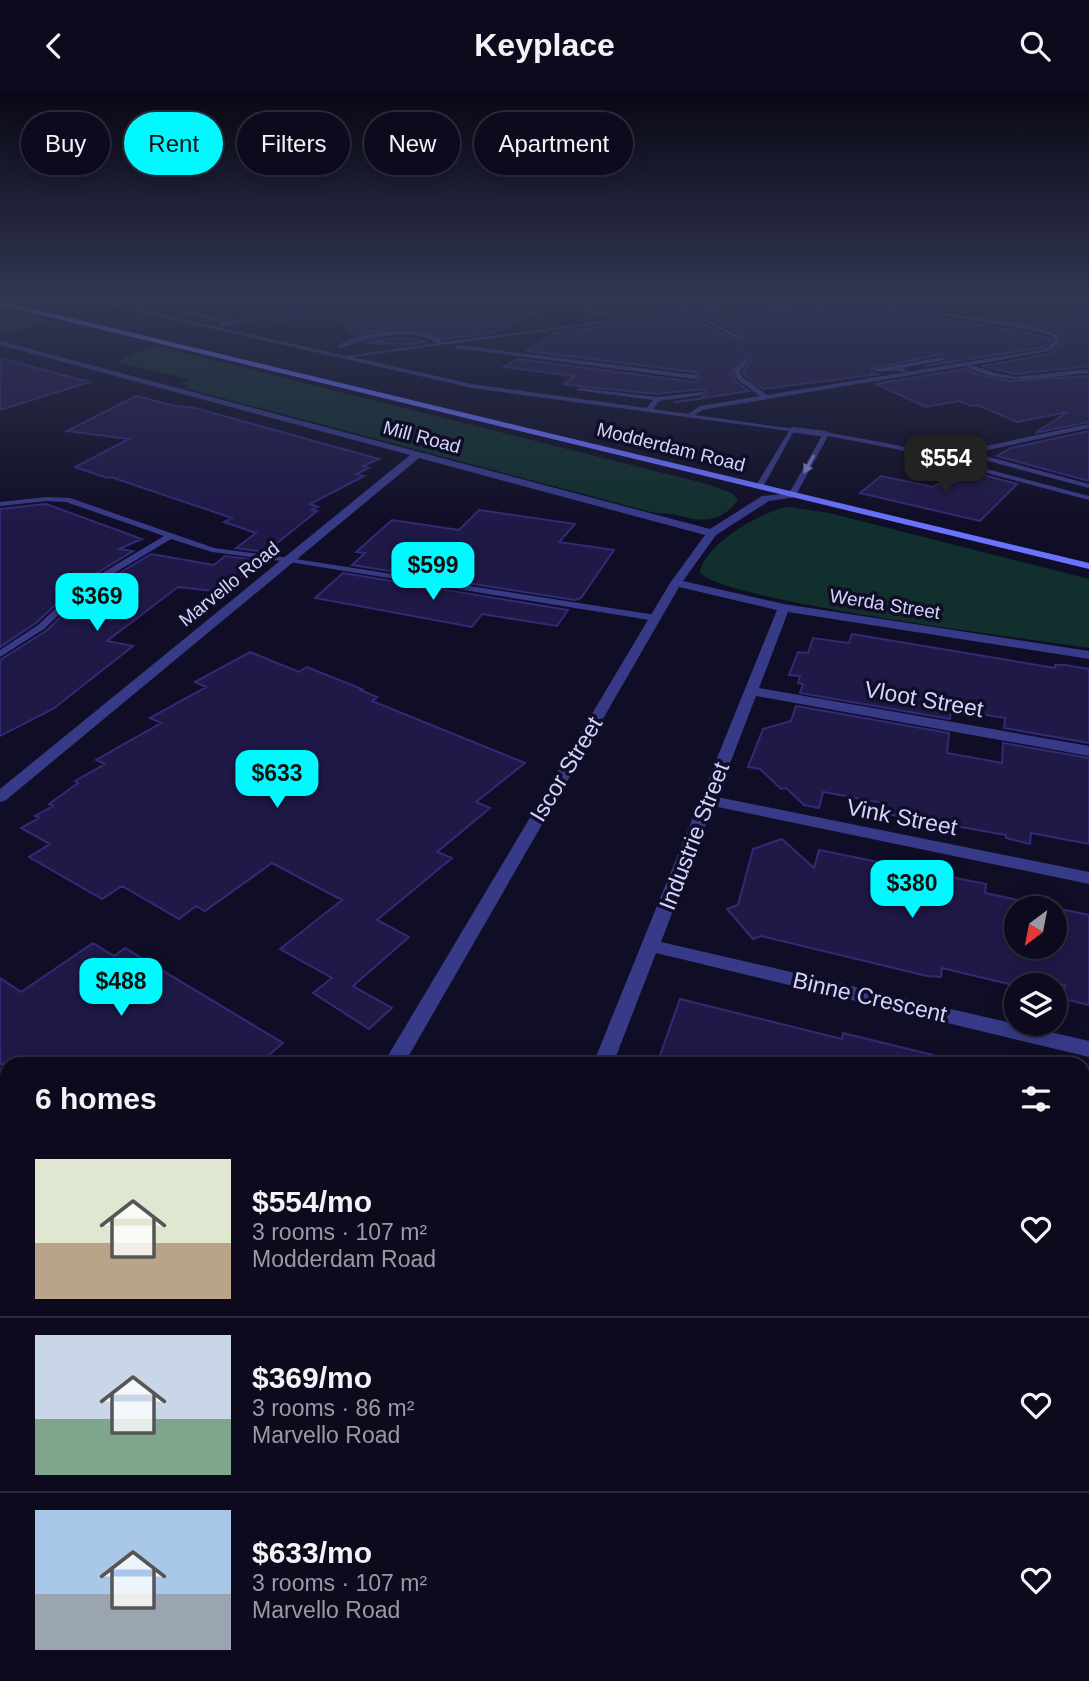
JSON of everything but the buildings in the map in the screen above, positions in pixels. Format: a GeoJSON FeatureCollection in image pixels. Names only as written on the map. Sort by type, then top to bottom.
{"type":"FeatureCollection","features":[{"type":"Feature","properties":{"kind":"street","name":"Mill Road"},"geometry":{"type":"LineString","coordinates":[[116,373],[712,533]]}},
{"type":"Feature","properties":{"kind":"street","name":"Modderdam Road"},"geometry":{"type":"LineString","coordinates":[[290,373],[1089,566]]}},
{"type":"Feature","properties":{"kind":"street"},"geometry":{"type":"LineString","coordinates":[[793,430],[826,434]]}},
{"type":"Feature","properties":{"kind":"street","name":"Marvello Road"},"geometry":{"type":"LineString","coordinates":[[0,797],[418,454]]}},
{"type":"Feature","properties":{"kind":"street"},"geometry":{"type":"LineString","coordinates":[[759,487],[766,498]]}},
{"type":"Feature","properties":{"kind":"street","name":"Iscor Street"},"geometry":{"type":"LineString","coordinates":[[397,1057],[676,583],[712,533],[766,498],[792,495]]}},
{"type":"Feature","properties":{"kind":"street","name":"Werda Street"},"geometry":{"type":"LineString","coordinates":[[676,583],[784,608],[1089,655]]}},
{"type":"Feature","properties":{"kind":"street","name":"Industrie Street"},"geometry":{"type":"LineString","coordinates":[[606,1057],[784,608]]}},
{"type":"Feature","properties":{"kind":"street","name":"Vloot Street"},"geometry":{"type":"LineString","coordinates":[[750,691],[1089,751]]}},
{"type":"Feature","properties":{"kind":"street","name":"Vink Street"},"geometry":{"type":"LineString","coordinates":[[706,800],[1089,878]]}},
{"type":"Feature","properties":{"kind":"street","name":"Binne Crescent"},"geometry":{"type":"LineString","coordinates":[[652,946],[1089,1049]]}},
{"type":"Feature","properties":{"kind":"lane"},"geometry":{"type":"LineString","coordinates":[[412,373],[472,386],[793,430],[759,487]]}},
{"type":"Feature","properties":{"kind":"lane"},"geometry":{"type":"LineString","coordinates":[[666,373],[695,377]]}},
{"type":"Feature","properties":{"kind":"lane"},"geometry":{"type":"LineString","coordinates":[[738,373],[739,378],[765,397]]}},
{"type":"Feature","properties":{"kind":"lane"},"geometry":{"type":"LineString","coordinates":[[689,416],[700,408],[910,373]]}},
{"type":"Feature","properties":{"kind":"lane"},"geometry":{"type":"LineString","coordinates":[[989,373],[1016,379],[1069,373]]}},
{"type":"Feature","properties":{"kind":"lane"},"geometry":{"type":"LineString","coordinates":[[579,390],[657,399],[702,393]]}},
{"type":"Feature","properties":{"kind":"lane"},"geometry":{"type":"LineString","coordinates":[[648,411],[657,399]]}},
{"type":"Feature","properties":{"kind":"lane"},"geometry":{"type":"LineString","coordinates":[[930,471],[945,460],[964,452],[1089,426]]}},
{"type":"Feature","properties":{"kind":"lane"},"geometry":{"type":"LineString","coordinates":[[792,495],[826,434],[945,460],[1089,498]]}},
{"type":"Feature","properties":{"kind":"lane"},"geometry":{"type":"LineString","coordinates":[[964,452],[1089,486]]}},
{"type":"Feature","properties":{"kind":"lane"},"geometry":{"type":"LineString","coordinates":[[0,504],[47,499],[67,500],[194,545],[239,555],[289,560],[656,618]]}},
{"type":"Feature","properties":{"kind":"lane"},"geometry":{"type":"LineString","coordinates":[[0,654],[41,627],[80,590],[170,536]]}},
{"type":"Feature","properties":{"kind":"green space"},"geometry":{"type":"Polygon","coordinates":[[[164,373],[265,373],[707,484],[732,493],[738,500],[728,511],[708,519],[655,513],[185,388],[188,386],[182,384],[190,379],[164,373]]]}},
{"type":"Feature","properties":{"kind":"green space"},"geometry":{"type":"Polygon","coordinates":[[[788,507],[829,513],[1089,579],[1089,648],[820,607],[764,596],[722,584],[700,573],[711,552],[735,531],[764,515],[788,507]]]}}]}
